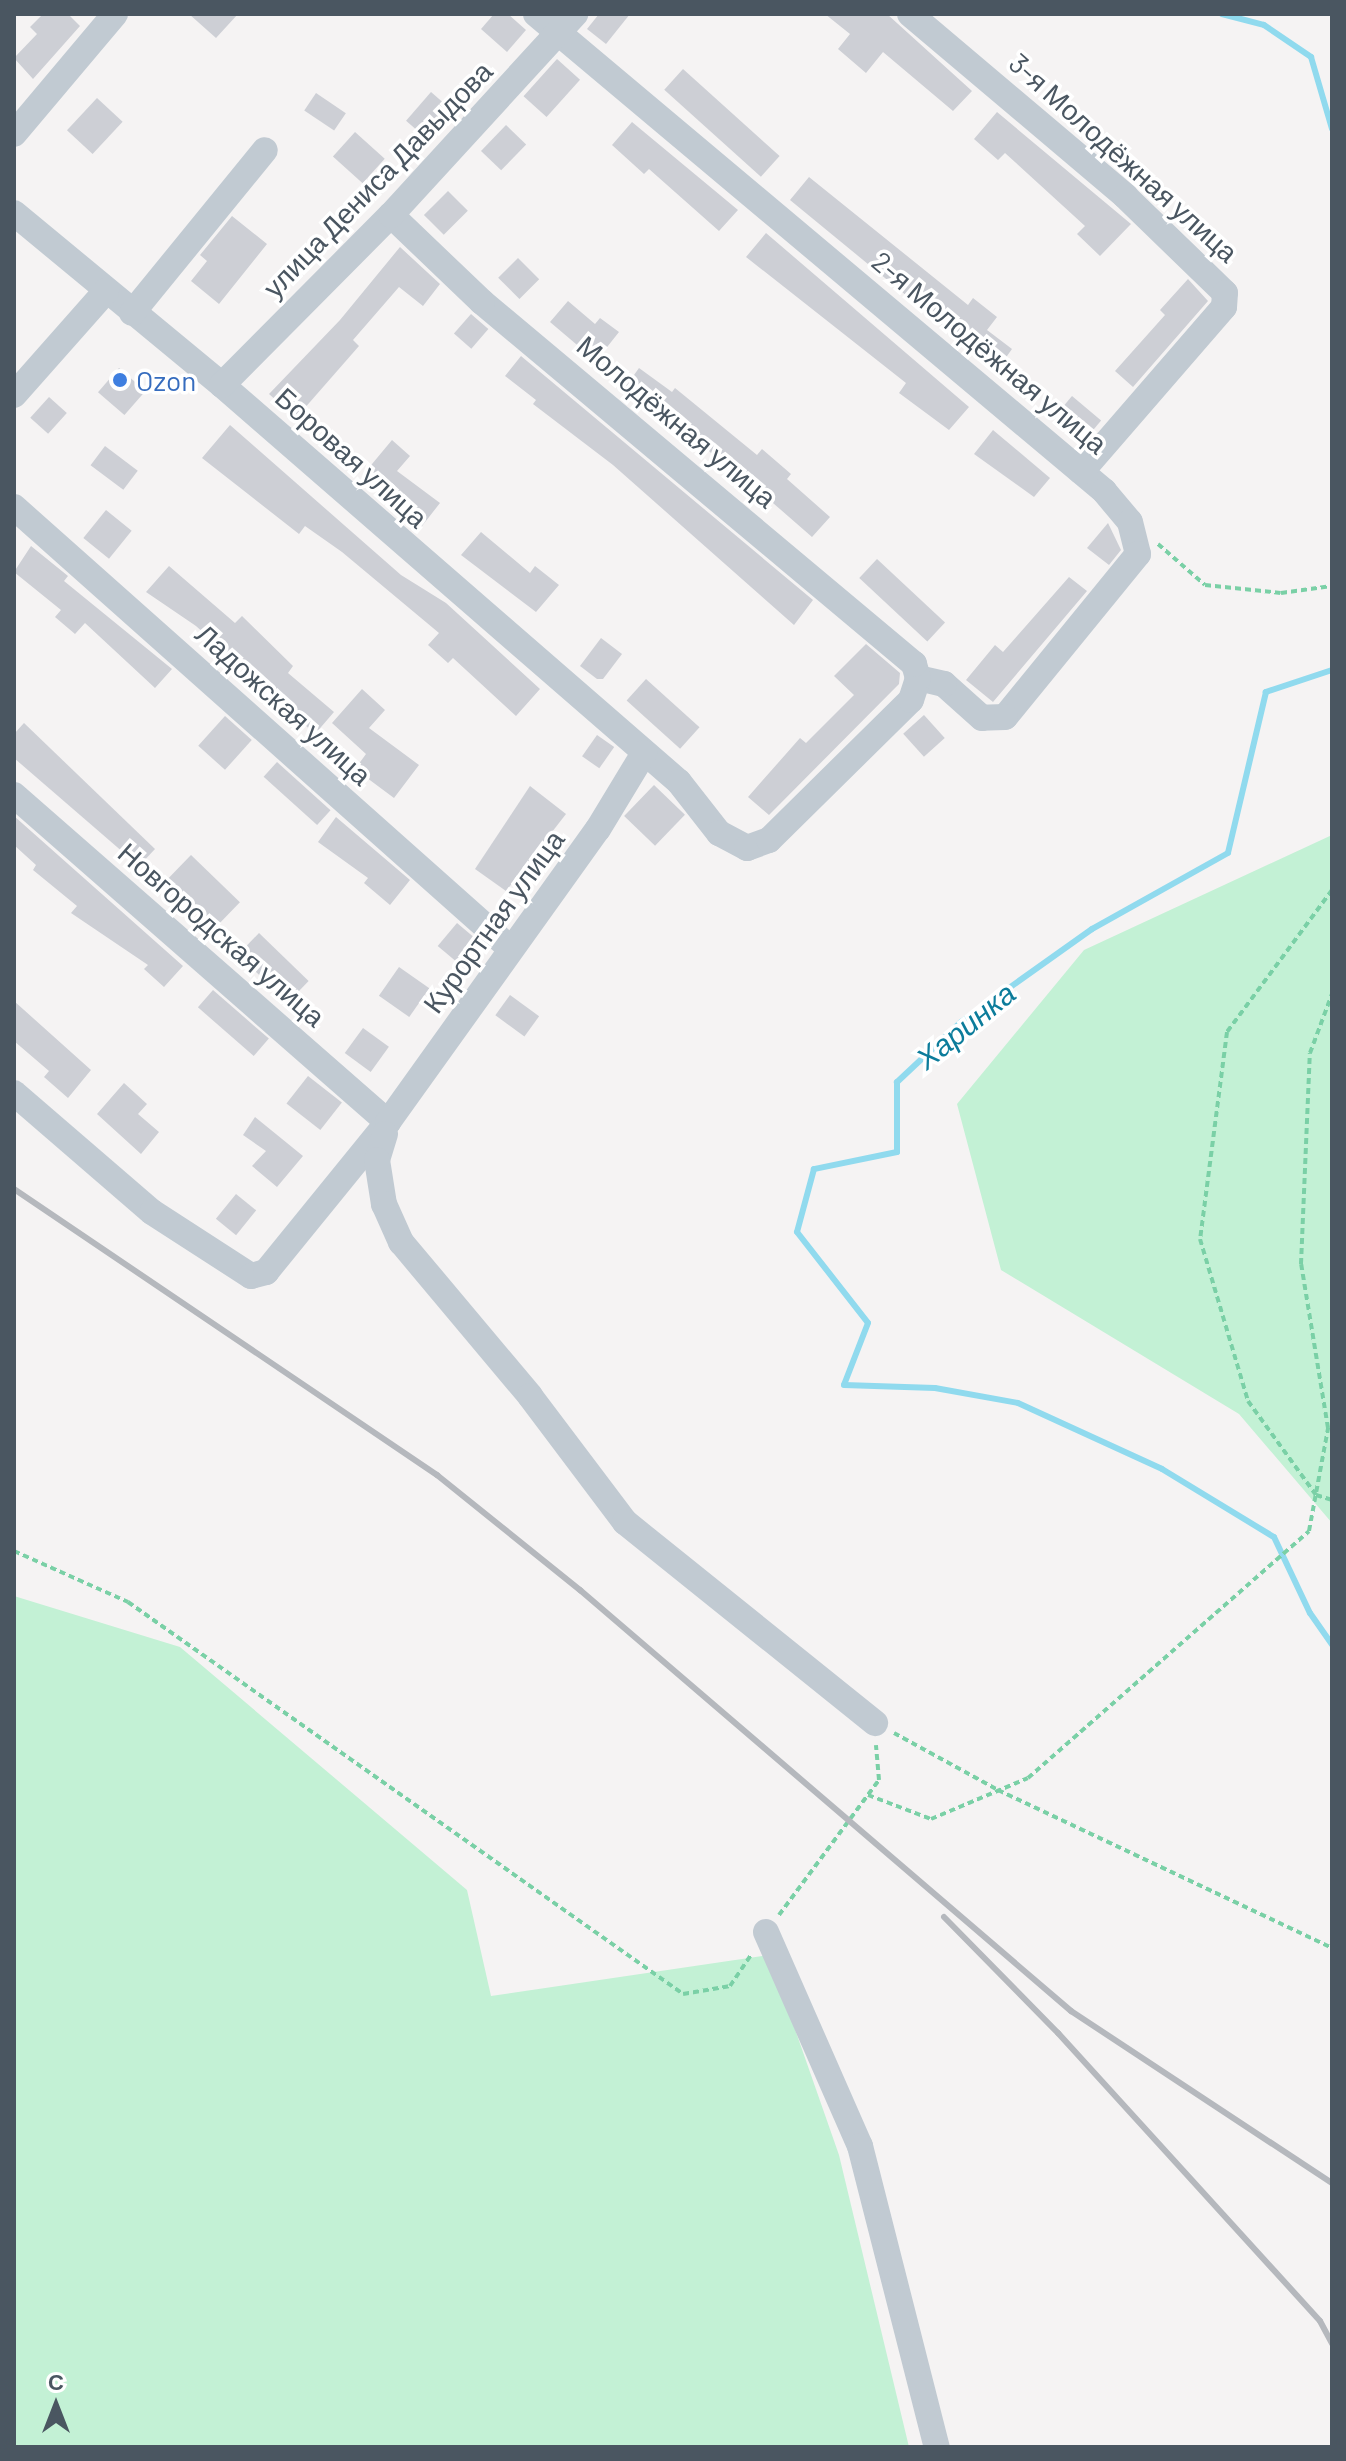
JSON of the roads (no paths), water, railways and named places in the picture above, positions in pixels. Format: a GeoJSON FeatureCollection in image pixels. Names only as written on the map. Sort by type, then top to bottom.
{"type":"FeatureCollection","features":[{"type":"Feature","properties":{"kind":"street"},"geometry":{"type":"LineString","coordinates":[[14,134],[115,14]]}},
{"type":"Feature","properties":{"kind":"street","name":"2-я Молодёжная улица"},"geometry":{"type":"LineString","coordinates":[[536,14],[567,24],[1120,506],[1137,538],[1138,554],[1005,717],[982,718],[944,684],[918,678]]}},
{"type":"Feature","properties":{"kind":"street","name":"3-я Молодёжная улица"},"geometry":{"type":"LineString","coordinates":[[910,14],[1125,196],[1225,293],[1224,307],[1081,472]]}},
{"type":"Feature","properties":{"kind":"street","name":"улица Дениса Давыдова"},"geometry":{"type":"LineString","coordinates":[[222,385],[391,215],[567,24]]}},
{"type":"Feature","properties":{"kind":"street"},"geometry":{"type":"LineString","coordinates":[[132,313],[265,150]]}},
{"type":"Feature","properties":{"kind":"street","name":"Боровая улица"},"geometry":{"type":"LineString","coordinates":[[14,213],[222,385],[679,782],[719,833],[733,844],[757,847],[911,700],[918,678]]}},
{"type":"Feature","properties":{"kind":"street","name":"Молодёжная улица"},"geometry":{"type":"LineString","coordinates":[[391,215],[482,302],[832,592],[914,664],[918,678]]}},
{"type":"Feature","properties":{"kind":"street"},"geometry":{"type":"LineString","coordinates":[[14,395],[106,291]]}},
{"type":"Feature","properties":{"kind":"street","name":"Ладожская улица"},"geometry":{"type":"LineString","coordinates":[[14,507],[511,949]]}},
{"type":"Feature","properties":{"kind":"street","name":"Курортная улица"},"geometry":{"type":"LineString","coordinates":[[14,1093],[152,1212],[251,1276],[277,1264],[388,1122],[598,829],[644,753]]}},
{"type":"Feature","properties":{"kind":"street","name":"Новгородская улица"},"geometry":{"type":"LineString","coordinates":[[14,795],[388,1122]]}},
{"type":"Feature","properties":{"kind":"street"},"geometry":{"type":"LineString","coordinates":[[388,1122],[377,1160],[384,1204],[401,1242],[530,1396],[625,1522],[875,1723]]}},
{"type":"Feature","properties":{"kind":"street"},"geometry":{"type":"LineString","coordinates":[[766,1932],[860,2146],[937,2447]]}},
{"type":"Feature","properties":{"kind":"waterway","name":"Харинка"},"geometry":{"type":"LineString","coordinates":[[1222,14],[1264,25],[1311,57],[1332,129]]}},
{"type":"Feature","properties":{"kind":"waterway","name":"Харинка"},"geometry":{"type":"LineString","coordinates":[[1332,670],[1266,692],[1228,853],[1092,929],[961,1022],[897,1082],[897,1152],[814,1169],[797,1232],[868,1323],[844,1385],[935,1388],[1018,1403],[1162,1469],[1274,1537],[1310,1613],[1332,1645]]}},
{"type":"Feature","properties":{"kind":"railway"},"geometry":{"type":"LineString","coordinates":[[14,1189],[437,1475],[580,1590],[1071,2011],[1332,2183]]}},
{"type":"Feature","properties":{"kind":"railway"},"geometry":{"type":"LineString","coordinates":[[944,1917],[1058,2033],[1320,2321],[1332,2344]]}},
{"type":"Feature","properties":{"kind":"place","name":"Ozon"},"geometry":{"type":"Point","coordinates":[120,380]}}]}
